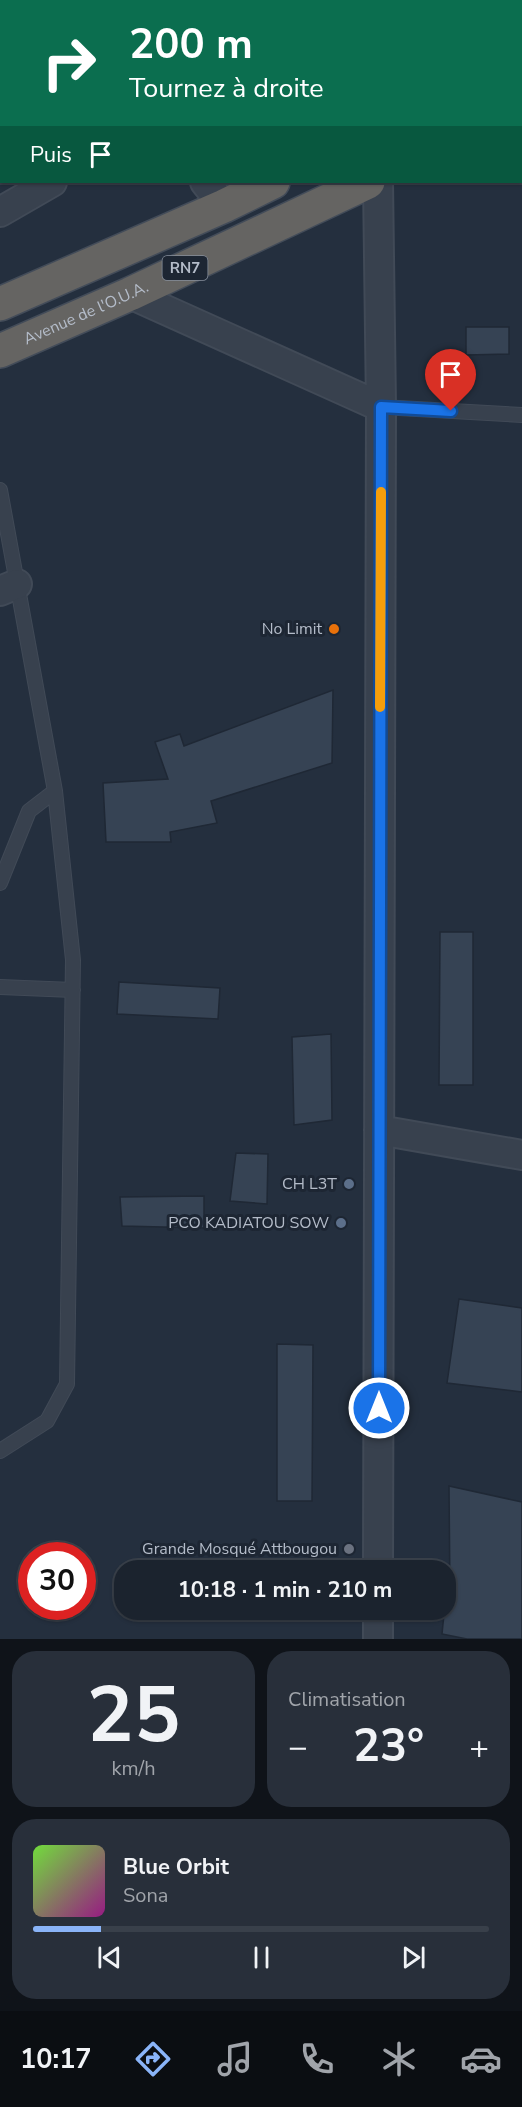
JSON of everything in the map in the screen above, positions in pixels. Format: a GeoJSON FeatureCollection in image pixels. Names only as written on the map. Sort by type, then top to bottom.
{"type":"FeatureCollection","features":[{"type":"Feature","properties":{"kind":"highway","name":"RN7"},"geometry":{"type":"LineString","coordinates":[[0,304],[214,194],[268,183]]}},
{"type":"Feature","properties":{"kind":"highway","name":"Avenue de l'O.U.A."},"geometry":{"type":"LineString","coordinates":[[0,351],[130,294],[366,183]]}},
{"type":"Feature","properties":{"kind":"street"},"geometry":{"type":"LineString","coordinates":[[0,212],[50,183]]}},
{"type":"Feature","properties":{"kind":"street"},"geometry":{"type":"LineString","coordinates":[[378,183],[381,407],[378,1560]]}},
{"type":"Feature","properties":{"kind":"street"},"geometry":{"type":"LineString","coordinates":[[130,294],[381,407]]}},
{"type":"Feature","properties":{"kind":"street"},"geometry":{"type":"LineString","coordinates":[[379,1130],[522,1155]]}},
{"type":"Feature","properties":{"kind":"street"},"geometry":{"type":"LineString","coordinates":[[378,1620],[378,1639]]}},
{"type":"Feature","properties":{"kind":"lane"},"geometry":{"type":"LineString","coordinates":[[381,407],[522,415]]}},
{"type":"Feature","properties":{"kind":"lane"},"geometry":{"type":"LineString","coordinates":[[0,490],[8,587],[55,791],[74,960],[67,1384],[47,1420],[0,1450]]}},
{"type":"Feature","properties":{"kind":"lane"},"geometry":{"type":"LineString","coordinates":[[0,883],[29,811],[55,791]]}},
{"type":"Feature","properties":{"kind":"lane"},"geometry":{"type":"LineString","coordinates":[[0,987],[73,990]]}},
{"type":"Feature","properties":{"kind":"building"},"geometry":{"type":"Polygon","coordinates":[[[466,327],[509,327],[509,354],[466,355],[466,327]]]}},
{"type":"Feature","properties":{"kind":"building"},"geometry":{"type":"Polygon","coordinates":[[[333,690],[332,763],[211,801],[217,823],[170,832],[171,842],[106,842],[103,783],[168,779],[155,742],[180,734],[184,746],[333,690]]]}},
{"type":"Feature","properties":{"kind":"building"},"geometry":{"type":"Polygon","coordinates":[[[440,932],[473,932],[473,1085],[439,1085],[440,932]]]}},
{"type":"Feature","properties":{"kind":"building"},"geometry":{"type":"Polygon","coordinates":[[[119,982],[220,988],[218,1019],[117,1014],[119,982]]]}},
{"type":"Feature","properties":{"kind":"building"},"geometry":{"type":"Polygon","coordinates":[[[331,1034],[332,1120],[294,1125],[292,1037],[331,1034]]]}},
{"type":"Feature","properties":{"kind":"building"},"geometry":{"type":"Polygon","coordinates":[[[236,1153],[268,1154],[267,1204],[230,1201],[236,1153]]]}},
{"type":"Feature","properties":{"kind":"building"},"geometry":{"type":"Polygon","coordinates":[[[204,1196],[204,1228],[122,1226],[120,1197],[204,1196]]]}},
{"type":"Feature","properties":{"kind":"building"},"geometry":{"type":"Polygon","coordinates":[[[459,1299],[522,1308],[522,1392],[447,1383],[459,1299]]]}},
{"type":"Feature","properties":{"kind":"building"},"geometry":{"type":"Polygon","coordinates":[[[277,1344],[313,1345],[312,1501],[277,1501],[277,1344]]]}},
{"type":"Feature","properties":{"kind":"building"},"geometry":{"type":"Polygon","coordinates":[[[449,1486],[522,1502],[522,1639],[467,1639],[442,1634],[443,1620],[456,1620],[456,1560],[450,1560],[449,1486]]]}},
{"type":"Feature","properties":{"kind":"slow traffic"},"geometry":{"type":"LineString","coordinates":[[380,707],[381,492]]}},
{"type":"Feature","properties":{"kind":"place","name":"No Limit"},"geometry":{"type":"Point","coordinates":[334,629]}},
{"type":"Feature","properties":{"kind":"place","name":"CH L3T"},"geometry":{"type":"Point","coordinates":[349,1184]}},
{"type":"Feature","properties":{"kind":"place","name":"PCO KADIATOU SOW"},"geometry":{"type":"Point","coordinates":[341,1223]}},
{"type":"Feature","properties":{"kind":"place","name":"Grande Mosqué Attbougou"},"geometry":{"type":"Point","coordinates":[349,1549]}},
{"type":"Feature","properties":{"kind":"route"},"geometry":{"type":"LineString","coordinates":[[379,1408],[381,407],[451,411]]}}]}
